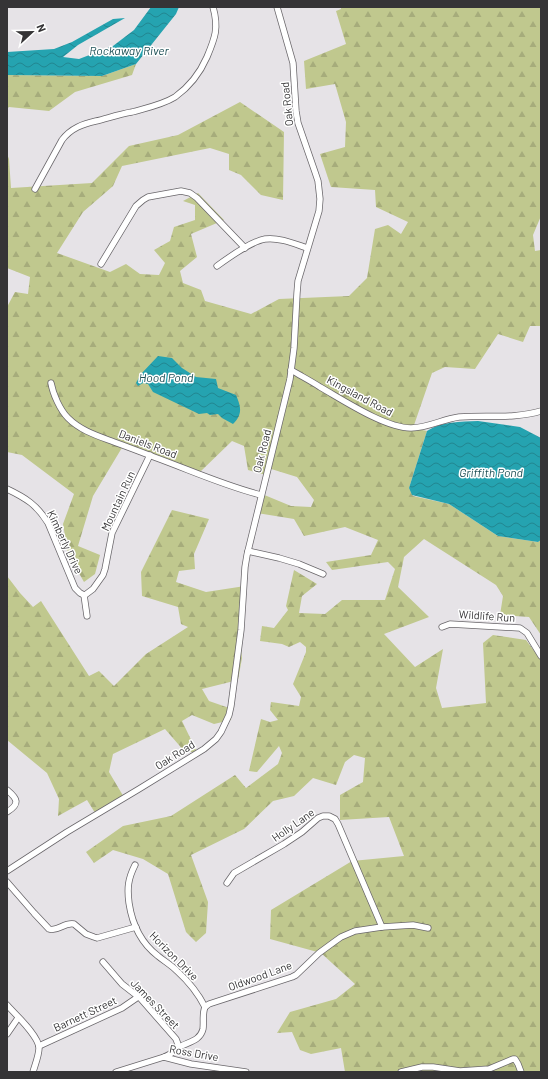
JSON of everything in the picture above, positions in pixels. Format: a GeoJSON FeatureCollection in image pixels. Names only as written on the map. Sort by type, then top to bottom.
{"type":"FeatureCollection","features":[{"type":"Feature","properties":{"kind":"street"},"geometry":{"type":"LineString","coordinates":[[35,189],[62,140],[74,129],[91,122],[158,105],[174,97],[186,88],[195,78],[203,65],[213,42],[217,29],[216,16],[213,7]]}},
{"type":"Feature","properties":{"kind":"street","name":"Oak Road"},"geometry":{"type":"LineString","coordinates":[[7,871],[75,827],[204,749],[216,739],[229,715],[241,630],[245,566],[291,370],[296,321],[296,293],[301,269],[319,211],[320,193],[316,172],[298,124],[293,63],[277,7]]}},
{"type":"Feature","properties":{"kind":"street"},"geometry":{"type":"LineString","coordinates":[[101,264],[138,203],[148,197],[181,191],[192,194],[202,201],[244,248]]}},
{"type":"Feature","properties":{"kind":"street"},"geometry":{"type":"LineString","coordinates":[[217,266],[244,248],[260,240],[268,239],[289,242],[307,248]]}},
{"type":"Feature","properties":{"kind":"street","name":"Kingsland Road"},"geometry":{"type":"LineString","coordinates":[[291,370],[368,414],[404,428],[416,428],[441,420],[455,418],[526,414],[541,411]]}},
{"type":"Feature","properties":{"kind":"street","name":"Daniels Road"},"geometry":{"type":"LineString","coordinates":[[50,383],[56,400],[69,420],[90,433],[193,472],[261,495]]}},
{"type":"Feature","properties":{"kind":"street","name":"Mountain Run"},"geometry":{"type":"LineString","coordinates":[[84,595],[93,590],[103,574],[112,533],[150,455]]}},
{"type":"Feature","properties":{"kind":"street","name":"Kimberly Drive"},"geometry":{"type":"LineString","coordinates":[[7,489],[28,500],[43,515],[48,523],[75,588],[84,595]]}},
{"type":"Feature","properties":{"kind":"street"},"geometry":{"type":"LineString","coordinates":[[248,551],[299,564],[323,574]]}},
{"type":"Feature","properties":{"kind":"street"},"geometry":{"type":"LineString","coordinates":[[84,595],[87,616]]}},
{"type":"Feature","properties":{"kind":"street","name":"Wildlife Run"},"geometry":{"type":"LineString","coordinates":[[442,628],[450,624],[520,628],[529,636],[541,656]]}},
{"type":"Feature","properties":{"kind":"street"},"geometry":{"type":"LineString","coordinates":[[7,790],[16,800],[15,806],[7,812]]}},
{"type":"Feature","properties":{"kind":"street","name":"Holly Lane"},"geometry":{"type":"LineString","coordinates":[[227,883],[234,873],[302,832],[315,819],[323,816],[329,816],[335,819],[338,824],[382,927]]}},
{"type":"Feature","properties":{"kind":"street","name":"Horizon Drive"},"geometry":{"type":"LineString","coordinates":[[135,865],[130,876],[128,887],[130,908],[136,927],[144,942],[156,955],[177,970],[187,980],[205,1007]]}},
{"type":"Feature","properties":{"kind":"street"},"geometry":{"type":"LineString","coordinates":[[7,882],[48,929],[57,929],[65,924],[71,923],[89,936],[97,938],[136,927]]}},
{"type":"Feature","properties":{"kind":"street","name":"Oldwood Lane"},"geometry":{"type":"LineString","coordinates":[[205,1007],[209,1004],[296,975],[319,953],[341,937],[355,931],[382,927],[413,925],[428,928]]}},
{"type":"Feature","properties":{"kind":"street","name":"James Street"},"geometry":{"type":"LineString","coordinates":[[103,962],[122,984],[138,997],[176,1039],[179,1048]]}},
{"type":"Feature","properties":{"kind":"street","name":"Barnett Street"},"geometry":{"type":"LineString","coordinates":[[39,1046],[122,1008],[138,997]]}},
{"type":"Feature","properties":{"kind":"street"},"geometry":{"type":"LineString","coordinates":[[7,1005],[37,1040],[39,1046],[33,1072]]}},
{"type":"Feature","properties":{"kind":"street"},"geometry":{"type":"LineString","coordinates":[[164,1057],[170,1055],[179,1048],[199,1037],[203,1029],[205,1007]]}},
{"type":"Feature","properties":{"kind":"street"},"geometry":{"type":"LineString","coordinates":[[7,1034],[18,1018]]}},
{"type":"Feature","properties":{"kind":"street","name":"Ross Drive"},"geometry":{"type":"LineString","coordinates":[[116,1072],[124,1071],[164,1057],[192,1064],[246,1072]]}},
{"type":"Feature","properties":{"kind":"street"},"geometry":{"type":"LineString","coordinates":[[401,1072],[422,1067],[460,1071],[489,1069],[515,1060],[521,1072]]}},
{"type":"Feature","properties":{"kind":"green space"},"geometry":{"type":"Polygon","coordinates":[[[341,7],[541,7],[541,216],[533,235],[535,251],[541,250],[541,326],[530,326],[523,342],[498,334],[475,369],[445,367],[432,373],[413,428],[427,431],[409,488],[413,496],[449,504],[498,536],[538,542],[541,540],[541,635],[529,617],[500,615],[503,596],[496,585],[424,539],[404,557],[398,587],[429,617],[384,634],[415,667],[443,649],[436,688],[442,708],[486,703],[483,643],[493,635],[526,640],[541,660],[541,1072],[345,1072],[341,1048],[311,1054],[300,1050],[292,1032],[277,1033],[290,1012],[336,999],[355,984],[321,953],[270,939],[271,910],[352,861],[404,856],[389,817],[340,820],[340,795],[363,782],[365,758],[354,755],[345,762],[336,785],[313,778],[294,796],[273,801],[244,829],[191,855],[208,902],[206,933],[196,942],[186,932],[168,874],[143,859],[113,850],[94,863],[86,852],[123,826],[171,816],[235,775],[246,788],[278,764],[282,753],[279,746],[257,772],[249,771],[261,719],[270,722],[278,720],[270,710],[271,702],[299,706],[301,697],[293,684],[306,652],[306,647],[300,642],[289,647],[282,644],[260,641],[262,626],[274,628],[288,610],[286,606],[294,570],[317,584],[302,596],[299,613],[325,614],[342,600],[385,600],[395,569],[388,562],[332,570],[326,562],[371,555],[378,540],[345,527],[304,536],[294,519],[257,513],[262,494],[291,506],[311,507],[314,500],[297,477],[268,468],[266,475],[248,470],[244,446],[232,441],[199,473],[123,446],[93,496],[78,546],[100,555],[95,574],[84,582],[68,554],[63,524],[74,494],[22,455],[7,452],[7,307],[15,292],[28,294],[30,277],[7,268],[7,154],[9,159],[11,188],[92,183],[129,146],[178,135],[240,102],[284,132],[283,200],[261,195],[241,175],[229,170],[229,154],[210,148],[122,166],[113,186],[83,212],[57,253],[110,272],[126,264],[140,274],[159,275],[165,263],[154,250],[170,241],[174,227],[195,220],[195,205],[183,201],[198,193],[224,220],[191,234],[197,257],[180,271],[183,283],[201,290],[205,301],[251,314],[279,299],[349,296],[367,278],[375,229],[388,225],[401,234],[408,222],[376,207],[375,190],[331,187],[320,154],[345,147],[346,122],[335,84],[306,89],[304,61],[346,44],[336,11],[341,9],[341,7]]]}},
{"type":"Feature","properties":{"kind":"green space"},"geometry":{"type":"Polygon","coordinates":[[[136,64],[132,75],[75,92],[49,111],[9,107],[7,109],[7,75],[102,76],[136,64]]]}},
{"type":"Feature","properties":{"kind":"green space"},"geometry":{"type":"Polygon","coordinates":[[[172,510],[209,519],[194,554],[195,569],[179,571],[176,582],[206,592],[245,586],[239,634],[242,658],[238,680],[202,689],[209,701],[232,709],[231,720],[214,724],[192,715],[182,721],[197,752],[185,752],[165,729],[113,754],[109,772],[125,799],[97,816],[87,800],[58,816],[59,799],[47,773],[7,740],[7,576],[33,607],[41,601],[89,676],[99,671],[114,686],[146,654],[188,627],[181,624],[178,607],[142,596],[141,572],[172,510]]]}},
{"type":"Feature","properties":{"kind":"water","name":"Rockaway River"},"geometry":{"type":"Polygon","coordinates":[[[151,7],[179,7],[176,14],[136,64],[102,76],[7,75],[7,52],[54,49],[72,42],[113,19],[125,18],[78,45],[63,57],[79,59],[113,46],[134,30],[151,7]]]}},
{"type":"Feature","properties":{"kind":"water","name":"Hood Pond"},"geometry":{"type":"Polygon","coordinates":[[[158,356],[172,358],[182,368],[196,377],[216,379],[218,388],[236,395],[239,403],[240,414],[233,424],[218,414],[199,414],[153,392],[148,384],[143,383],[138,386],[136,383],[141,374],[158,356]]]}},
{"type":"Feature","properties":{"kind":"water","name":"Griffith Pond"},"geometry":{"type":"Polygon","coordinates":[[[478,421],[520,427],[541,438],[541,540],[538,542],[498,536],[449,504],[412,495],[409,488],[427,431],[439,425],[478,421]]]}}]}
